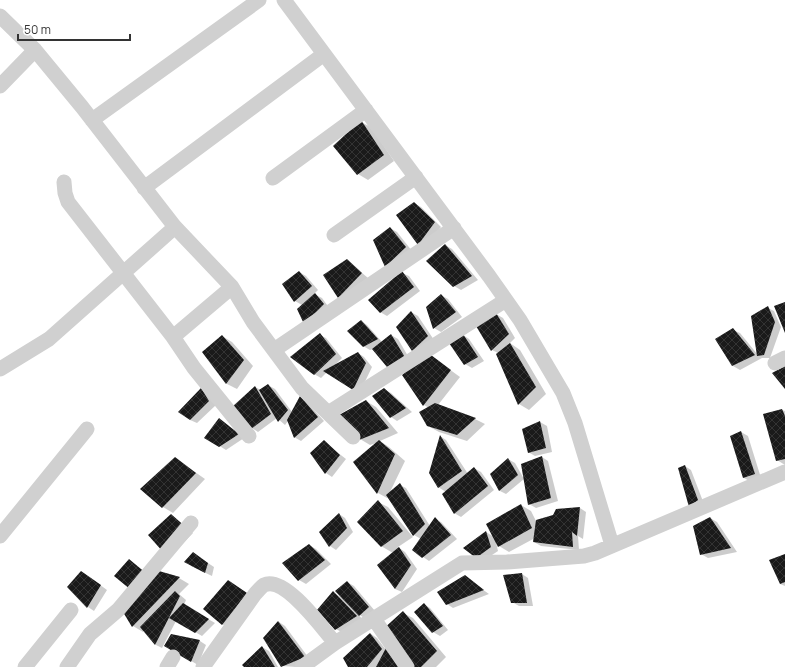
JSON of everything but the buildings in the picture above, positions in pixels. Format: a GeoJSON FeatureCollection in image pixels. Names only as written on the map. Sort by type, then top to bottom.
{"type":"FeatureCollection","features":[{"type":"Feature","properties":{"kind":"street"},"geometry":{"type":"LineString","coordinates":[[92,120],[259,0]]}},
{"type":"Feature","properties":{"kind":"street"},"geometry":{"type":"LineString","coordinates":[[284,0],[506,300],[564,393],[575,423],[612,545]]}},
{"type":"Feature","properties":{"kind":"street"},"geometry":{"type":"LineString","coordinates":[[0,16],[36,50],[175,227],[232,287],[253,322],[302,388],[353,437]]}},
{"type":"Feature","properties":{"kind":"street"},"geometry":{"type":"LineString","coordinates":[[0,86],[36,50]]}},
{"type":"Feature","properties":{"kind":"street"},"geometry":{"type":"LineString","coordinates":[[144,188],[324,54]]}},
{"type":"Feature","properties":{"kind":"street"},"geometry":{"type":"LineString","coordinates":[[273,178],[366,110]]}},
{"type":"Feature","properties":{"kind":"street"},"geometry":{"type":"LineString","coordinates":[[334,235],[416,177]]}},
{"type":"Feature","properties":{"kind":"street"},"geometry":{"type":"LineString","coordinates":[[64,182],[68,202],[173,337],[194,368],[249,436]]}},
{"type":"Feature","properties":{"kind":"street"},"geometry":{"type":"LineString","coordinates":[[0,369],[50,339],[175,227]]}},
{"type":"Feature","properties":{"kind":"street"},"geometry":{"type":"LineString","coordinates":[[274,350],[454,228]]}},
{"type":"Feature","properties":{"kind":"street"},"geometry":{"type":"LineString","coordinates":[[173,337],[232,287]]}},
{"type":"Feature","properties":{"kind":"street"},"geometry":{"type":"LineString","coordinates":[[328,413],[506,300]]}},
{"type":"Feature","properties":{"kind":"street"},"geometry":{"type":"LineString","coordinates":[[0,536],[87,429]]}},
{"type":"Feature","properties":{"kind":"street"},"geometry":{"type":"LineString","coordinates":[[302,667],[335,643],[462,563],[507,562],[584,556],[785,472]]}},
{"type":"Feature","properties":{"kind":"street"},"geometry":{"type":"LineString","coordinates":[[67,667],[90,634],[118,610],[191,523]]}},
{"type":"Feature","properties":{"kind":"street"},"geometry":{"type":"LineString","coordinates":[[203,667],[255,594],[264,585],[271,584],[280,586],[290,592],[335,643]]}},
{"type":"Feature","properties":{"kind":"street"},"geometry":{"type":"LineString","coordinates":[[25,667],[71,610]]}},
{"type":"Feature","properties":{"kind":"street"},"geometry":{"type":"LineString","coordinates":[[374,619],[407,667]]}}]}
